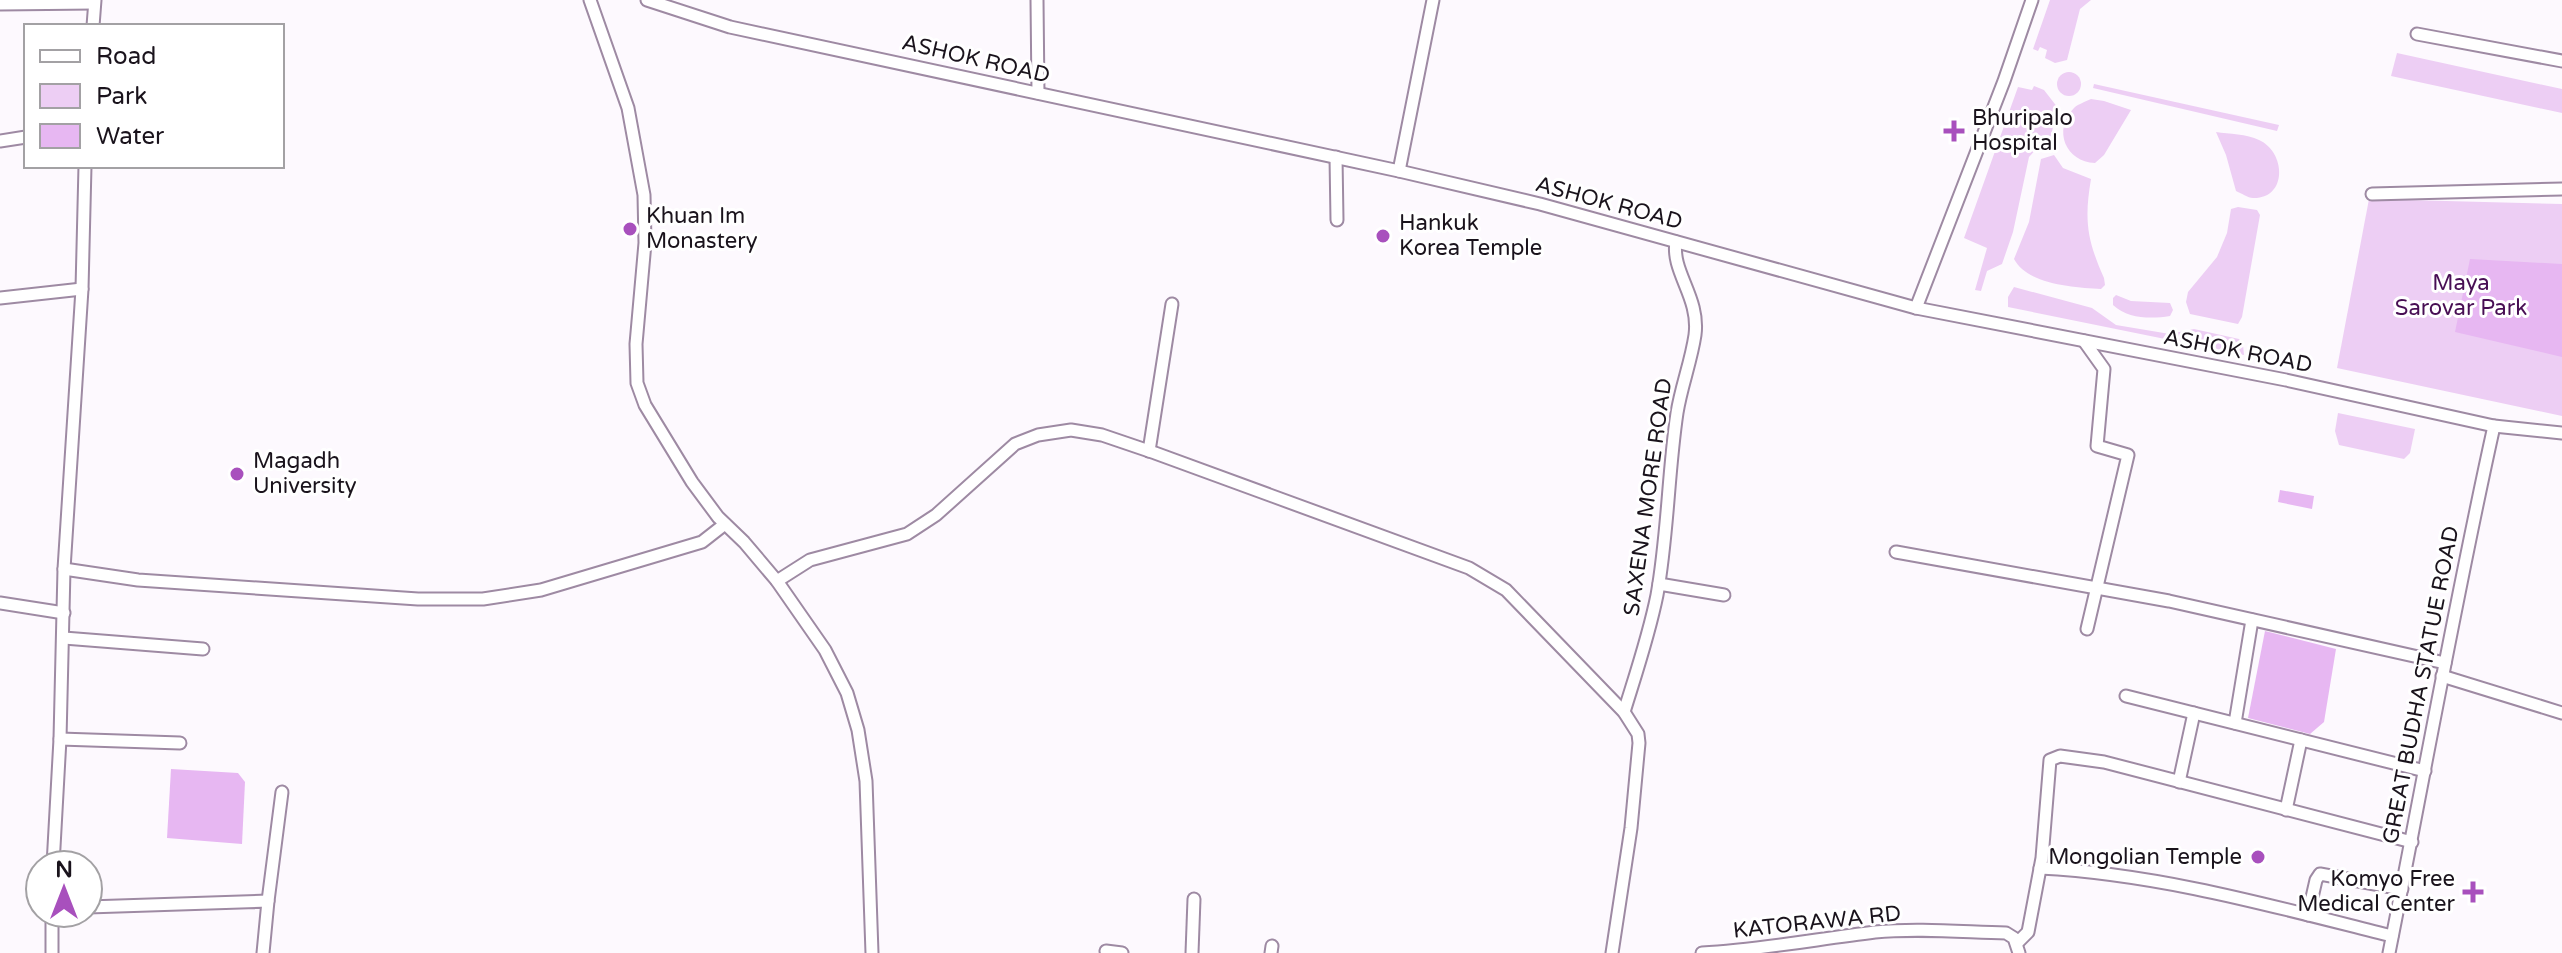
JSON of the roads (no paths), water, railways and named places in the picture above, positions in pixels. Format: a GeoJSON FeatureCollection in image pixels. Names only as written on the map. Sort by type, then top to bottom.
{"type":"FeatureCollection","features":[{"type":"Feature","properties":{"kind":"street"},"geometry":{"type":"LineString","coordinates":[[590,0],[621,81],[643,182],[646,232],[636,344],[637,383],[645,405],[692,482],[777,581],[831,660],[847,693],[856,719],[866,781],[872,953]]}},
{"type":"Feature","properties":{"kind":"street","name":"ASHOK ROAD"},"geometry":{"type":"LineString","coordinates":[[647,0],[730,27],[1540,204],[1916,308],[2286,380],[2494,426],[2562,433]]}},
{"type":"Feature","properties":{"kind":"street"},"geometry":{"type":"LineString","coordinates":[[1037,0],[1038,93]]}},
{"type":"Feature","properties":{"kind":"street"},"geometry":{"type":"LineString","coordinates":[[1399,171],[1433,0]]}},
{"type":"Feature","properties":{"kind":"street"},"geometry":{"type":"LineString","coordinates":[[1916,308],[2032,0]]}},
{"type":"Feature","properties":{"kind":"street"},"geometry":{"type":"LineString","coordinates":[[0,4],[95,1],[93,24]]}},
{"type":"Feature","properties":{"kind":"street"},"geometry":{"type":"LineString","coordinates":[[2417,34],[2562,61]]}},
{"type":"Feature","properties":{"kind":"street"},"geometry":{"type":"LineString","coordinates":[[0,141],[24,137]]}},
{"type":"Feature","properties":{"kind":"street"},"geometry":{"type":"LineString","coordinates":[[1336,157],[1337,220]]}},
{"type":"Feature","properties":{"kind":"street"},"geometry":{"type":"LineString","coordinates":[[54,849],[64,638],[64,569],[82,289],[85,168]]}},
{"type":"Feature","properties":{"kind":"street"},"geometry":{"type":"LineString","coordinates":[[2372,194],[2562,189]]}},
{"type":"Feature","properties":{"kind":"street","name":"SAXENA MORE ROAD"},"geometry":{"type":"LineString","coordinates":[[1624,712],[1647,638],[1659,584],[1677,416],[1695,335],[1693,304],[1688,286],[1673,257],[1676,242]]}},
{"type":"Feature","properties":{"kind":"street"},"geometry":{"type":"LineString","coordinates":[[0,298],[82,289]]}},
{"type":"Feature","properties":{"kind":"street"},"geometry":{"type":"LineString","coordinates":[[1149,451],[1172,304]]}},
{"type":"Feature","properties":{"kind":"street"},"geometry":{"type":"LineString","coordinates":[[2084,341],[2104,369],[2097,446],[2128,455],[2087,629]]}},
{"type":"Feature","properties":{"kind":"street","name":"GREAT BUDHA STATUE ROAD"},"geometry":{"type":"LineString","coordinates":[[2389,953],[2494,426]]}},
{"type":"Feature","properties":{"kind":"street"},"geometry":{"type":"LineString","coordinates":[[777,581],[810,560],[892,539],[923,525],[1015,444],[1054,431],[1083,431],[1149,451],[1450,561],[1494,581],[1522,606],[1624,712],[1638,734],[1631,828],[1612,953]]}},
{"type":"Feature","properties":{"kind":"street"},"geometry":{"type":"LineString","coordinates":[[64,569],[138,580],[418,599],[483,599],[541,590],[702,542],[725,524]]}},
{"type":"Feature","properties":{"kind":"street"},"geometry":{"type":"LineString","coordinates":[[1896,552],[2097,588],[2445,663]]}},
{"type":"Feature","properties":{"kind":"street"},"geometry":{"type":"LineString","coordinates":[[1659,584],[1724,595]]}},
{"type":"Feature","properties":{"kind":"street"},"geometry":{"type":"LineString","coordinates":[[0,603],[64,613]]}},
{"type":"Feature","properties":{"kind":"street"},"geometry":{"type":"LineString","coordinates":[[2235,723],[2252,620]]}},
{"type":"Feature","properties":{"kind":"street"},"geometry":{"type":"LineString","coordinates":[[64,638],[203,649]]}},
{"type":"Feature","properties":{"kind":"street"},"geometry":{"type":"LineString","coordinates":[[2442,676],[2562,713]]}},
{"type":"Feature","properties":{"kind":"street"},"geometry":{"type":"LineString","coordinates":[[2126,696],[2425,771]]}},
{"type":"Feature","properties":{"kind":"street"},"geometry":{"type":"LineString","coordinates":[[2179,782],[2194,713]]}},
{"type":"Feature","properties":{"kind":"street"},"geometry":{"type":"LineString","coordinates":[[60,739],[180,743]]}},
{"type":"Feature","properties":{"kind":"street"},"geometry":{"type":"LineString","coordinates":[[2286,810],[2301,740]]}},
{"type":"Feature","properties":{"kind":"street"},"geometry":{"type":"LineString","coordinates":[[2018,948],[2028,932],[2040,868],[2050,760],[2060,756],[2104,762],[2412,842]]}},
{"type":"Feature","properties":{"kind":"street"},"geometry":{"type":"LineString","coordinates":[[263,953],[282,792]]}},
{"type":"Feature","properties":{"kind":"street"},"geometry":{"type":"LineString","coordinates":[[2040,868],[2092,871],[2197,888],[2392,936]]}},
{"type":"Feature","properties":{"kind":"street"},"geometry":{"type":"LineString","coordinates":[[2308,915],[2320,874],[2402,889]]}},
{"type":"Feature","properties":{"kind":"street"},"geometry":{"type":"LineString","coordinates":[[1192,953],[1194,899]]}},
{"type":"Feature","properties":{"kind":"street"},"geometry":{"type":"LineString","coordinates":[[104,906],[268,901]]}},
{"type":"Feature","properties":{"kind":"street"},"geometry":{"type":"LineString","coordinates":[[52,929],[52,953]]}},
{"type":"Feature","properties":{"kind":"street","name":"KATORAWA RD"},"geometry":{"type":"LineString","coordinates":[[1702,953],[1886,932],[2006,933],[2018,948]]}},
{"type":"Feature","properties":{"kind":"street"},"geometry":{"type":"LineString","coordinates":[[1106,951],[1122,953]]}},
{"type":"Feature","properties":{"kind":"water"},"geometry":{"type":"Polygon","coordinates":[[[2470,259],[2562,264],[2562,357],[2455,332],[2470,259]]]}},
{"type":"Feature","properties":{"kind":"water"},"geometry":{"type":"Polygon","coordinates":[[[2280,490],[2314,496],[2312,509],[2278,502],[2280,490]]]}},
{"type":"Feature","properties":{"kind":"water"},"geometry":{"type":"Polygon","coordinates":[[[2265,631],[2336,649],[2324,722],[2310,734],[2248,718],[2265,631]]]}},
{"type":"Feature","properties":{"kind":"water"},"geometry":{"type":"Polygon","coordinates":[[[171,769],[238,773],[245,782],[242,844],[167,838],[171,769]]]}},
{"type":"Feature","properties":{"kind":"place","name":"Bhuripalo Hospital"},"geometry":{"type":"Point","coordinates":[1954,131]}},
{"type":"Feature","properties":{"kind":"place","name":"Khuan Im Monastery"},"geometry":{"type":"Point","coordinates":[630,229]}},
{"type":"Feature","properties":{"kind":"place","name":"Hankuk Korea Temple"},"geometry":{"type":"Point","coordinates":[1383,236]}},
{"type":"Feature","properties":{"kind":"place","name":"Magadh University"},"geometry":{"type":"Point","coordinates":[237,474]}},
{"type":"Feature","properties":{"kind":"place","name":"Mongolian Temple"},"geometry":{"type":"Point","coordinates":[2258,857]}},
{"type":"Feature","properties":{"kind":"place","name":"Komyo Free Medical Center"},"geometry":{"type":"Point","coordinates":[2473,892]}},
{"type":"Feature","properties":{"kind":"park label","name":"Maya Sarovar Park"},"geometry":{"type":"Point","coordinates":[2461,296]}}]}
